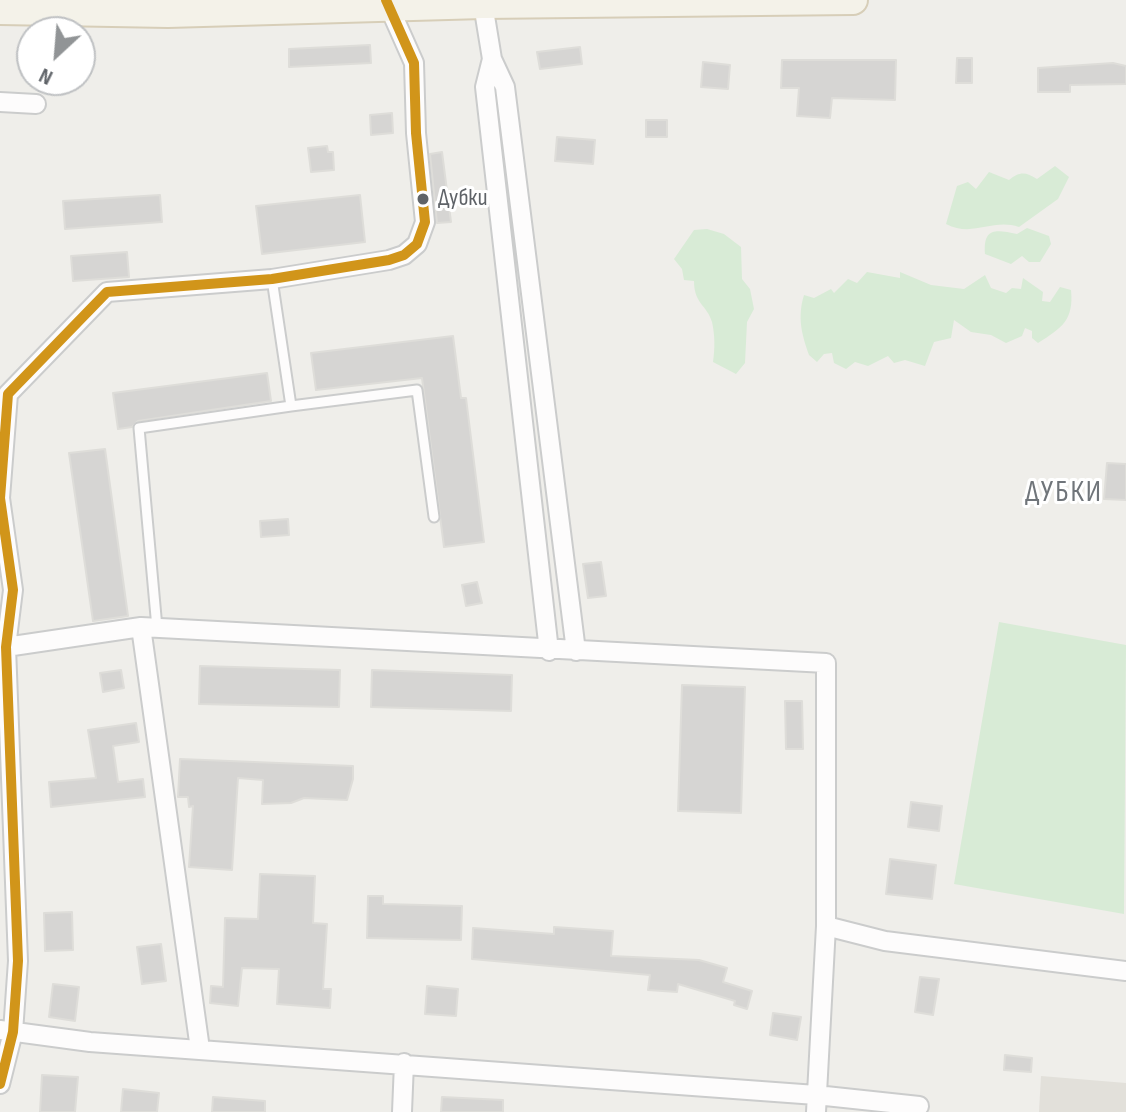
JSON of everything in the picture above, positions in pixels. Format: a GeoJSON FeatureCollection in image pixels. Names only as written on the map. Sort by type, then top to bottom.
{"type":"FeatureCollection","features":[{"type":"Feature","properties":{"kind":"main road"},"geometry":{"type":"LineString","coordinates":[[0,10],[168,13],[388,4],[853,0]]}},
{"type":"Feature","properties":{"kind":"street"},"geometry":{"type":"LineString","coordinates":[[0,1084],[18,961],[6,647],[13,590],[0,498],[4,393],[107,292],[272,279],[389,260],[404,255],[417,244],[425,222],[416,133],[414,63],[388,4]]}},
{"type":"Feature","properties":{"kind":"street"},"geometry":{"type":"LineString","coordinates":[[483,4],[492,59],[505,87],[576,651]]}},
{"type":"Feature","properties":{"kind":"street"},"geometry":{"type":"LineString","coordinates":[[492,59],[485,87],[549,651]]}},
{"type":"Feature","properties":{"kind":"street"},"geometry":{"type":"LineString","coordinates":[[0,102],[36,104]]}},
{"type":"Feature","properties":{"kind":"street"},"geometry":{"type":"LineString","coordinates":[[149,628],[200,1049]]}},
{"type":"Feature","properties":{"kind":"street"},"geometry":{"type":"LineString","coordinates":[[6,647],[149,628],[826,663],[826,926],[816,1104]]}},
{"type":"Feature","properties":{"kind":"street"},"geometry":{"type":"LineString","coordinates":[[826,926],[885,941],[1126,971]]}},
{"type":"Feature","properties":{"kind":"street"},"geometry":{"type":"LineString","coordinates":[[7,1031],[90,1042],[404,1063],[816,1104],[919,1106]]}},
{"type":"Feature","properties":{"kind":"street"},"geometry":{"type":"LineString","coordinates":[[402,1112],[404,1063]]}},
{"type":"Feature","properties":{"kind":"lane"},"geometry":{"type":"LineString","coordinates":[[272,279],[291,406]]}},
{"type":"Feature","properties":{"kind":"lane"},"geometry":{"type":"LineString","coordinates":[[149,628],[139,428],[417,390],[434,517]]}},
{"type":"Feature","properties":{"kind":"shaded area"},"geometry":{"type":"Polygon","coordinates":[[[1041,1076],[1126,1083],[1126,1112],[1039,1112],[1041,1076]]]}},
{"type":"Feature","properties":{"kind":"green space"},"geometry":{"type":"Polygon","coordinates":[[[1055,166],[1069,177],[1058,199],[1019,227],[1000,225],[965,229],[946,224],[957,186],[968,182],[976,189],[989,172],[1009,180],[1023,174],[1037,179],[1055,166]]]}},
{"type":"Feature","properties":{"kind":"green space"},"geometry":{"type":"Polygon","coordinates":[[[1027,228],[1049,236],[1051,244],[1040,262],[1029,262],[1022,256],[1011,264],[985,254],[986,239],[992,232],[1017,234],[1027,228]]]}},
{"type":"Feature","properties":{"kind":"green space"},"geometry":{"type":"Polygon","coordinates":[[[707,229],[724,234],[741,247],[742,279],[750,289],[754,309],[747,322],[745,363],[736,374],[713,362],[710,316],[698,300],[694,281],[684,280],[682,269],[674,259],[694,230],[707,229]]]}},
{"type":"Feature","properties":{"kind":"green space"},"geometry":{"type":"Polygon","coordinates":[[[867,272],[900,278],[900,272],[931,285],[964,289],[985,275],[991,288],[1006,293],[1012,288],[1021,289],[1023,278],[1043,292],[1042,301],[1050,302],[1060,287],[1071,290],[1070,309],[1060,328],[1038,343],[1032,338],[1032,331],[1025,328],[1022,336],[1006,343],[991,335],[971,332],[954,320],[951,338],[934,342],[925,366],[905,360],[894,363],[888,356],[868,366],[855,362],[846,369],[834,363],[832,353],[824,354],[817,362],[809,355],[802,333],[804,295],[814,298],[831,289],[834,293],[848,279],[857,283],[867,272]]]}},
{"type":"Feature","properties":{"kind":"green space"},"geometry":{"type":"Polygon","coordinates":[[[999,622],[1126,645],[1124,914],[954,884],[999,622]]]}},
{"type":"Feature","properties":{"kind":"building"},"geometry":{"type":"Polygon","coordinates":[[[370,45],[371,63],[289,67],[289,49],[370,45]]]}},
{"type":"Feature","properties":{"kind":"building"},"geometry":{"type":"Polygon","coordinates":[[[580,47],[582,64],[540,69],[537,52],[580,47]]]}},
{"type":"Feature","properties":{"kind":"building"},"geometry":{"type":"Polygon","coordinates":[[[957,58],[972,58],[972,83],[956,83],[957,58]]]}},
{"type":"Feature","properties":{"kind":"building"},"geometry":{"type":"Polygon","coordinates":[[[782,60],[896,60],[895,100],[832,98],[830,118],[797,116],[799,88],[781,88],[782,60]]]}},
{"type":"Feature","properties":{"kind":"building"},"geometry":{"type":"Polygon","coordinates":[[[703,62],[730,65],[728,89],[701,87],[703,62]]]}},
{"type":"Feature","properties":{"kind":"building"},"geometry":{"type":"Polygon","coordinates":[[[1113,63],[1126,66],[1126,84],[1070,85],[1070,92],[1038,92],[1038,68],[1113,63]]]}},
{"type":"Feature","properties":{"kind":"building"},"geometry":{"type":"Polygon","coordinates":[[[392,113],[393,133],[371,135],[370,115],[392,113]]]}},
{"type":"Feature","properties":{"kind":"building"},"geometry":{"type":"Polygon","coordinates":[[[646,120],[667,120],[667,137],[646,137],[646,120]]]}},
{"type":"Feature","properties":{"kind":"building"},"geometry":{"type":"Polygon","coordinates":[[[557,137],[595,140],[593,164],[555,161],[557,137]]]}},
{"type":"Feature","properties":{"kind":"building"},"geometry":{"type":"Polygon","coordinates":[[[327,146],[328,152],[333,152],[334,170],[311,172],[308,148],[327,146]]]}},
{"type":"Feature","properties":{"kind":"building"},"geometry":{"type":"Polygon","coordinates":[[[442,152],[451,222],[437,223],[430,154],[442,152]]]}},
{"type":"Feature","properties":{"kind":"building"},"geometry":{"type":"Polygon","coordinates":[[[160,195],[162,222],[65,229],[63,201],[160,195]]]}},
{"type":"Feature","properties":{"kind":"building"},"geometry":{"type":"Polygon","coordinates":[[[360,195],[365,242],[262,254],[256,206],[360,195]]]}},
{"type":"Feature","properties":{"kind":"building"},"geometry":{"type":"Polygon","coordinates":[[[127,252],[129,277],[73,281],[71,256],[127,252]]]}},
{"type":"Feature","properties":{"kind":"building"},"geometry":{"type":"Polygon","coordinates":[[[453,336],[461,398],[466,398],[484,542],[444,547],[422,378],[316,390],[311,353],[453,336]]]}},
{"type":"Feature","properties":{"kind":"building"},"geometry":{"type":"Polygon","coordinates":[[[267,373],[271,401],[138,421],[132,427],[118,429],[113,393],[267,373]]]}},
{"type":"Feature","properties":{"kind":"building"},"geometry":{"type":"Polygon","coordinates":[[[105,449],[128,616],[93,621],[69,453],[105,449]]]}},
{"type":"Feature","properties":{"kind":"building"},"geometry":{"type":"Polygon","coordinates":[[[1107,463],[1126,464],[1126,500],[1104,499],[1107,463]]]}},
{"type":"Feature","properties":{"kind":"building"},"geometry":{"type":"Polygon","coordinates":[[[288,519],[289,535],[261,537],[260,521],[288,519]]]}},
{"type":"Feature","properties":{"kind":"building"},"geometry":{"type":"Polygon","coordinates":[[[601,562],[606,596],[588,598],[583,564],[601,562]]]}},
{"type":"Feature","properties":{"kind":"building"},"geometry":{"type":"Polygon","coordinates":[[[477,582],[482,603],[466,606],[462,585],[477,582]]]}},
{"type":"Feature","properties":{"kind":"building"},"geometry":{"type":"Polygon","coordinates":[[[200,666],[340,670],[339,707],[199,704],[200,666]]]}},
{"type":"Feature","properties":{"kind":"building"},"geometry":{"type":"Polygon","coordinates":[[[121,670],[124,688],[103,692],[100,673],[121,670]]]}},
{"type":"Feature","properties":{"kind":"building"},"geometry":{"type":"Polygon","coordinates":[[[372,670],[512,675],[511,711],[371,707],[372,670]]]}},
{"type":"Feature","properties":{"kind":"building"},"geometry":{"type":"Polygon","coordinates":[[[682,685],[745,687],[741,813],[678,811],[682,685]]]}},
{"type":"Feature","properties":{"kind":"building"},"geometry":{"type":"Polygon","coordinates":[[[785,701],[802,701],[803,749],[786,749],[785,701]]]}},
{"type":"Feature","properties":{"kind":"building"},"geometry":{"type":"Polygon","coordinates":[[[136,723],[139,742],[113,746],[118,782],[143,779],[145,797],[51,807],[49,782],[96,778],[88,730],[136,723]]]}},
{"type":"Feature","properties":{"kind":"building"},"geometry":{"type":"Polygon","coordinates":[[[180,759],[353,766],[353,779],[347,800],[304,798],[291,803],[262,804],[263,780],[238,778],[232,870],[189,867],[193,806],[189,807],[188,797],[178,797],[180,759]]]}},
{"type":"Feature","properties":{"kind":"building"},"geometry":{"type":"Polygon","coordinates":[[[911,802],[942,806],[939,831],[908,827],[911,802]]]}},
{"type":"Feature","properties":{"kind":"building"},"geometry":{"type":"Polygon","coordinates":[[[890,859],[936,865],[932,899],[886,894],[890,859]]]}},
{"type":"Feature","properties":{"kind":"building"},"geometry":{"type":"Polygon","coordinates":[[[260,874],[315,876],[313,923],[327,924],[323,989],[331,989],[330,1008],[277,1004],[279,969],[242,968],[238,1006],[210,1003],[211,986],[223,987],[225,918],[258,919],[260,874]]]}},
{"type":"Feature","properties":{"kind":"building"},"geometry":{"type":"Polygon","coordinates":[[[368,896],[383,896],[383,904],[462,906],[461,940],[367,938],[368,896]]]}},
{"type":"Feature","properties":{"kind":"building"},"geometry":{"type":"Polygon","coordinates":[[[72,912],[73,950],[45,951],[44,913],[72,912]]]}},
{"type":"Feature","properties":{"kind":"building"},"geometry":{"type":"Polygon","coordinates":[[[554,927],[613,931],[611,956],[699,960],[727,968],[723,982],[752,991],[747,1009],[734,1005],[735,1001],[678,984],[677,992],[648,990],[650,975],[472,959],[473,928],[554,934],[554,927]]]}},
{"type":"Feature","properties":{"kind":"building"},"geometry":{"type":"Polygon","coordinates":[[[161,944],[166,981],[142,984],[137,947],[161,944]]]}},
{"type":"Feature","properties":{"kind":"building"},"geometry":{"type":"Polygon","coordinates":[[[920,977],[939,979],[933,1015],[915,1012],[920,977]]]}},
{"type":"Feature","properties":{"kind":"building"},"geometry":{"type":"Polygon","coordinates":[[[53,984],[79,987],[75,1021],[49,1017],[53,984]]]}},
{"type":"Feature","properties":{"kind":"building"},"geometry":{"type":"Polygon","coordinates":[[[427,986],[458,989],[456,1016],[425,1014],[427,986]]]}},
{"type":"Feature","properties":{"kind":"building"},"geometry":{"type":"Polygon","coordinates":[[[773,1013],[801,1017],[797,1040],[770,1035],[773,1013]]]}},
{"type":"Feature","properties":{"kind":"building"},"geometry":{"type":"Polygon","coordinates":[[[1005,1055],[1032,1058],[1031,1072],[1004,1070],[1005,1055]]]}},
{"type":"Feature","properties":{"kind":"building"},"geometry":{"type":"Polygon","coordinates":[[[42,1075],[78,1077],[75,1112],[40,1112],[42,1075]]]}},
{"type":"Feature","properties":{"kind":"building"},"geometry":{"type":"Polygon","coordinates":[[[123,1089],[159,1093],[157,1112],[121,1112],[123,1089]]]}},
{"type":"Feature","properties":{"kind":"building"},"geometry":{"type":"Polygon","coordinates":[[[213,1097],[265,1101],[265,1112],[212,1112],[213,1097]]]}},
{"type":"Feature","properties":{"kind":"building"},"geometry":{"type":"Polygon","coordinates":[[[442,1097],[503,1100],[503,1112],[441,1112],[442,1097]]]}},
{"type":"Feature","properties":{"kind":"transit line"},"geometry":{"type":"LineString","coordinates":[[0,1084],[13,1032],[18,961],[6,647],[13,590],[0,498],[8,394],[107,292],[272,279],[389,260],[404,255],[417,244],[425,222],[416,133],[414,63],[386,0]]}},
{"type":"Feature","properties":{"kind":"place","name":"Дубки"},"geometry":{"type":"Point","coordinates":[423,199]}},
{"type":"Feature","properties":{"kind":"district","name":"ДУБКИ"},"geometry":{"type":"Point","coordinates":[1064,493]}}]}
